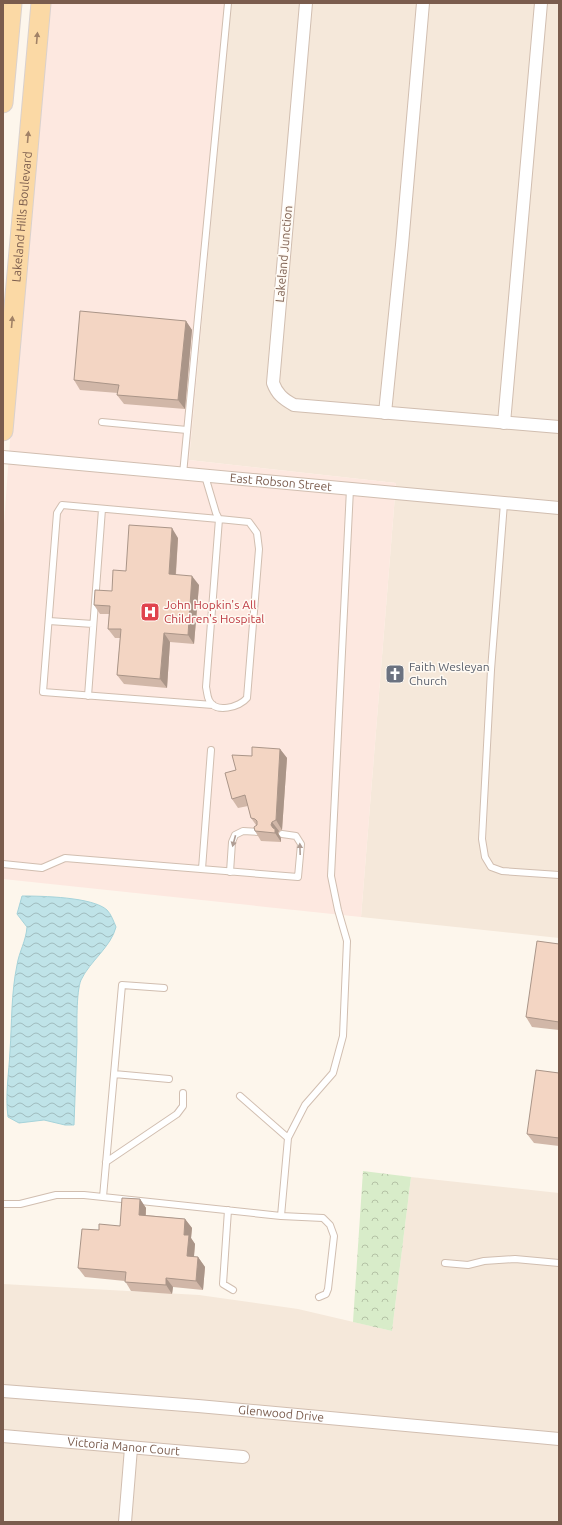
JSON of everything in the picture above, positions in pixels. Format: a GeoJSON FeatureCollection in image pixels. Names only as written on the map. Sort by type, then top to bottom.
{"type":"FeatureCollection","features":[{"type":"Feature","properties":{"kind":"main road"},"geometry":{"type":"LineString","coordinates":[[3,103],[12,3]]}},
{"type":"Feature","properties":{"kind":"main road","name":"Lakeland Hills Boulevard"},"geometry":{"type":"LineString","coordinates":[[3,431],[41,3]]}},
{"type":"Feature","properties":{"kind":"street","name":"Lakeland Junction"},"geometry":{"type":"LineString","coordinates":[[306,3],[273,383],[276,392],[284,400],[294,405],[559,427]]}},
{"type":"Feature","properties":{"kind":"street"},"geometry":{"type":"LineString","coordinates":[[385,413],[402,245],[423,3]]}},
{"type":"Feature","properties":{"kind":"street"},"geometry":{"type":"LineString","coordinates":[[504,422],[541,3]]}},
{"type":"Feature","properties":{"kind":"street","name":"East Robson Street"},"geometry":{"type":"LineString","coordinates":[[3,457],[559,508]]}},
{"type":"Feature","properties":{"kind":"street","name":"Glenwood Drive"},"geometry":{"type":"LineString","coordinates":[[3,1391],[198,1406],[559,1439]]}},
{"type":"Feature","properties":{"kind":"street","name":"Victoria Manor Court"},"geometry":{"type":"LineString","coordinates":[[3,1436],[243,1457]]}},
{"type":"Feature","properties":{"kind":"street"},"geometry":{"type":"LineString","coordinates":[[125,1522],[131,1448]]}},
{"type":"Feature","properties":{"kind":"lane"},"geometry":{"type":"LineString","coordinates":[[183,474],[228,3]]}},
{"type":"Feature","properties":{"kind":"lane"},"geometry":{"type":"LineString","coordinates":[[102,422],[187,430]]}},
{"type":"Feature","properties":{"kind":"lane"},"geometry":{"type":"LineString","coordinates":[[204,476],[219,519],[206,687],[209,700],[213,705]]}},
{"type":"Feature","properties":{"kind":"lane"},"geometry":{"type":"LineString","coordinates":[[281,1216],[288,1138],[305,1105],[333,1072],[343,1036],[347,941],[330,876],[350,489]]}},
{"type":"Feature","properties":{"kind":"lane"},"geometry":{"type":"LineString","coordinates":[[504,503],[492,662],[482,839],[490,867],[502,871],[559,875]]}},
{"type":"Feature","properties":{"kind":"lane"},"geometry":{"type":"LineString","coordinates":[[62,505],[219,519],[249,522],[257,533],[258,549],[247,698],[242,703],[235,706],[224,707],[43,692],[57,513],[62,505]]}},
{"type":"Feature","properties":{"kind":"lane"},"geometry":{"type":"LineString","coordinates":[[88,696],[102,509]]}},
{"type":"Feature","properties":{"kind":"lane"},"geometry":{"type":"LineString","coordinates":[[49,621],[93,624]]}},
{"type":"Feature","properties":{"kind":"lane"},"geometry":{"type":"LineString","coordinates":[[202,869],[211,750]]}},
{"type":"Feature","properties":{"kind":"lane"},"geometry":{"type":"LineString","coordinates":[[230,872],[232,842],[235,835],[243,832],[259,832]]}},
{"type":"Feature","properties":{"kind":"lane"},"geometry":{"type":"LineString","coordinates":[[3,864],[42,868],[65,858],[298,877],[301,844],[296,836],[282,834]]}},
{"type":"Feature","properties":{"kind":"lane"},"geometry":{"type":"LineString","coordinates":[[103,1197],[122,985],[164,988]]}},
{"type":"Feature","properties":{"kind":"lane"},"geometry":{"type":"LineString","coordinates":[[114,1074],[169,1079]]}},
{"type":"Feature","properties":{"kind":"lane"},"geometry":{"type":"LineString","coordinates":[[106,1162],[177,1114],[183,1106],[183,1093]]}},
{"type":"Feature","properties":{"kind":"lane"},"geometry":{"type":"LineString","coordinates":[[240,1096],[288,1138]]}},
{"type":"Feature","properties":{"kind":"lane"},"geometry":{"type":"LineString","coordinates":[[3,1204],[20,1204],[56,1195],[103,1197],[281,1216],[323,1218],[330,1225],[334,1236],[328,1289],[326,1294],[319,1297]]}},
{"type":"Feature","properties":{"kind":"lane"},"geometry":{"type":"LineString","coordinates":[[228,1210],[223,1284],[233,1290]]}},
{"type":"Feature","properties":{"kind":"lane"},"geometry":{"type":"LineString","coordinates":[[445,1263],[468,1265],[484,1261],[515,1259],[559,1263]]}},
{"type":"Feature","properties":{"kind":"shaded area"},"geometry":{"type":"Polygon","coordinates":[[[48,3],[231,3],[189,460],[396,483],[361,917],[3,879],[3,538],[17,343],[48,3]]]}},
{"type":"Feature","properties":{"kind":"shaded area"},"geometry":{"type":"Polygon","coordinates":[[[231,3],[559,3],[559,938],[361,917],[396,483],[189,460],[231,3]]]}},
{"type":"Feature","properties":{"kind":"shaded area"},"geometry":{"type":"Polygon","coordinates":[[[411,1177],[559,1193],[559,1522],[3,1522],[3,1284],[199,1295],[298,1309],[392,1331],[411,1177]]]}},
{"type":"Feature","properties":{"kind":"green space"},"geometry":{"type":"Polygon","coordinates":[[[363,1171],[411,1177],[392,1331],[353,1322],[363,1171]]]}},
{"type":"Feature","properties":{"kind":"water"},"geometry":{"type":"Polygon","coordinates":[[[22,896],[67,898],[91,902],[107,910],[116,927],[110,941],[85,973],[79,986],[74,1125],[65,1125],[44,1120],[19,1123],[8,1117],[7,1092],[15,976],[27,927],[17,914],[22,896]]]}},
{"type":"Feature","properties":{"kind":"building"},"geometry":{"type":"Polygon","coordinates":[[[80,311],[186,321],[178,400],[117,395],[119,385],[74,380],[80,311]]]}},
{"type":"Feature","properties":{"kind":"building"},"geometry":{"type":"Polygon","coordinates":[[[129,525],[172,528],[169,574],[192,576],[188,635],[164,633],[160,679],[117,675],[121,629],[108,629],[110,606],[94,605],[95,590],[112,591],[113,570],[126,571],[129,525]]]}},
{"type":"Feature","properties":{"kind":"building"},"geometry":{"type":"Polygon","coordinates":[[[252,747],[280,749],[276,820],[272,822],[271,825],[275,829],[275,833],[255,831],[254,827],[257,825],[257,821],[251,818],[245,795],[232,799],[225,773],[236,770],[232,755],[252,756],[252,747]]]}},
{"type":"Feature","properties":{"kind":"building"},"geometry":{"type":"Polygon","coordinates":[[[537,941],[559,944],[559,1022],[526,1017],[537,941]]]}},
{"type":"Feature","properties":{"kind":"building"},"geometry":{"type":"Polygon","coordinates":[[[536,1070],[559,1073],[559,1138],[527,1134],[536,1070]]]}},
{"type":"Feature","properties":{"kind":"building"},"geometry":{"type":"Polygon","coordinates":[[[122,1198],[140,1199],[139,1215],[185,1219],[184,1235],[189,1235],[187,1256],[198,1257],[196,1281],[166,1278],[166,1285],[125,1282],[126,1272],[78,1268],[82,1229],[99,1230],[99,1224],[120,1226],[122,1198]]]}},
{"type":"Feature","properties":{"kind":"place","name":"John Hopkin's All Children's Hospital"},"geometry":{"type":"Point","coordinates":[150,612]}},
{"type":"Feature","properties":{"kind":"place","name":"Faith Wesleyan Church"},"geometry":{"type":"Point","coordinates":[395,674]}}]}
